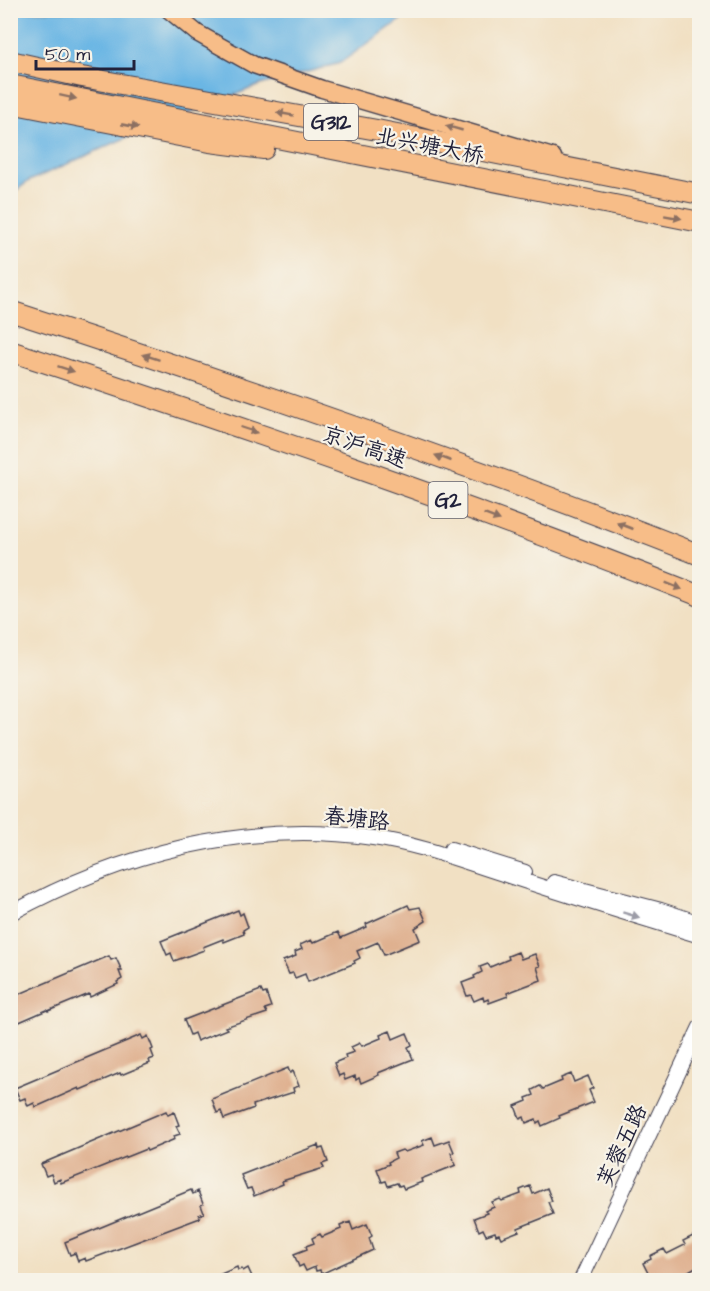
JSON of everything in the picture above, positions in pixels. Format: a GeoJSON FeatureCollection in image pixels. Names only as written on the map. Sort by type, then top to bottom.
{"type":"FeatureCollection","features":[{"type":"Feature","properties":{"kind":"highway","name":"北兴塘大桥"},"geometry":{"type":"LineString","coordinates":[[10,61],[82,77],[377,130],[699,194]]}},
{"type":"Feature","properties":{"kind":"highway","name":"北兴塘大桥"},"geometry":{"type":"LineString","coordinates":[[10,85],[699,222]]}},
{"type":"Feature","properties":{"kind":"highway"},"geometry":{"type":"LineString","coordinates":[[10,103],[210,142],[285,152],[646,213]]}},
{"type":"Feature","properties":{"kind":"highway","name":"京沪高速"},"geometry":{"type":"LineString","coordinates":[[10,311],[207,375],[470,468],[699,555]]}},
{"type":"Feature","properties":{"kind":"highway","name":"京沪高速"},"geometry":{"type":"LineString","coordinates":[[10,351],[194,411],[454,502],[699,596]]}},
{"type":"Feature","properties":{"kind":"main road"},"geometry":{"type":"LineString","coordinates":[[169,10],[198,33],[254,65],[370,104],[651,185]]}},
{"type":"Feature","properties":{"kind":"street","name":"春塘路"},"geometry":{"type":"LineString","coordinates":[[10,905],[75,873],[137,851],[209,834],[307,827],[376,832],[472,854],[558,883],[661,910],[699,923]]}},
{"type":"Feature","properties":{"kind":"street","name":"春塘路"},"geometry":{"type":"LineString","coordinates":[[10,914],[48,893],[104,869],[162,851],[212,840],[277,834],[322,834],[373,838],[422,848],[699,936]]}},
{"type":"Feature","properties":{"kind":"street","name":"芙蓉五路"},"geometry":{"type":"LineString","coordinates":[[581,1281],[699,1027]]}},
{"type":"Feature","properties":{"kind":"water"},"geometry":{"type":"Polygon","coordinates":[[[11,11],[413,11],[340,63],[260,85],[141,131],[29,181],[11,194],[11,11]]]}},
{"type":"Feature","properties":{"kind":"building"},"geometry":{"type":"Polygon","coordinates":[[[408,905],[410,909],[420,907],[426,921],[415,928],[420,940],[384,955],[378,942],[357,951],[360,958],[354,961],[355,963],[308,982],[305,974],[295,978],[293,973],[289,974],[283,961],[296,956],[295,952],[302,949],[300,945],[311,940],[313,943],[338,932],[341,938],[408,905]]]}},
{"type":"Feature","properties":{"kind":"building"},"geometry":{"type":"Polygon","coordinates":[[[238,910],[240,915],[243,913],[248,927],[243,930],[244,934],[224,942],[223,939],[203,947],[204,950],[174,961],[171,953],[167,955],[161,941],[238,910]]]}},
{"type":"Feature","properties":{"kind":"building"},"geometry":{"type":"Polygon","coordinates":[[[518,952],[521,959],[535,954],[540,966],[537,967],[541,980],[507,993],[508,996],[489,1003],[488,999],[484,1001],[483,997],[474,1001],[471,995],[467,996],[462,983],[475,978],[474,976],[482,972],[480,967],[488,964],[490,967],[509,959],[508,956],[518,952]]]}},
{"type":"Feature","properties":{"kind":"building"},"geometry":{"type":"Polygon","coordinates":[[[109,956],[111,960],[116,958],[122,971],[119,971],[122,979],[117,982],[118,984],[90,997],[89,994],[10,1026],[10,998],[109,956]]]}},
{"type":"Feature","properties":{"kind":"building"},"geometry":{"type":"Polygon","coordinates":[[[261,990],[263,994],[266,993],[271,1007],[265,1009],[267,1013],[225,1027],[227,1029],[197,1041],[194,1033],[190,1035],[184,1020],[261,990]]]}},
{"type":"Feature","properties":{"kind":"building"},"geometry":{"type":"Polygon","coordinates":[[[390,1031],[393,1039],[407,1033],[412,1045],[408,1047],[413,1059],[378,1073],[379,1075],[361,1083],[359,1078],[356,1080],[355,1076],[345,1080],[343,1074],[339,1076],[334,1063],[354,1052],[351,1047],[360,1043],[362,1046],[381,1038],[380,1035],[390,1031]]]}},
{"type":"Feature","properties":{"kind":"building"},"geometry":{"type":"Polygon","coordinates":[[[141,1035],[143,1039],[148,1036],[153,1049],[151,1050],[154,1058],[149,1060],[150,1063],[80,1090],[79,1088],[36,1107],[34,1103],[28,1106],[25,1098],[20,1100],[15,1088],[141,1035]]]}},
{"type":"Feature","properties":{"kind":"building"},"geometry":{"type":"Polygon","coordinates":[[[288,1068],[290,1073],[293,1071],[299,1086],[293,1088],[294,1092],[253,1105],[254,1108],[224,1119],[221,1111],[217,1113],[212,1099],[288,1068]]]}},
{"type":"Feature","properties":{"kind":"building"},"geometry":{"type":"Polygon","coordinates":[[[571,1074],[574,1082],[588,1076],[593,1088],[589,1090],[594,1102],[559,1116],[560,1118],[542,1126],[540,1121],[537,1123],[536,1119],[526,1123],[524,1117],[520,1119],[515,1106],[534,1095],[532,1090],[540,1086],[543,1089],[562,1081],[561,1078],[571,1074]]]}},
{"type":"Feature","properties":{"kind":"building"},"geometry":{"type":"Polygon","coordinates":[[[166,1111],[168,1115],[174,1112],[179,1125],[176,1126],[180,1134],[174,1136],[175,1139],[61,1183],[60,1179],[54,1182],[51,1174],[46,1176],[41,1164],[166,1111]]]}},
{"type":"Feature","properties":{"kind":"building"},"geometry":{"type":"Polygon","coordinates":[[[432,1137],[435,1145],[449,1140],[456,1165],[421,1179],[422,1182],[404,1189],[397,1183],[388,1186],[386,1181],[382,1182],[377,1169],[396,1158],[394,1153],[402,1150],[405,1152],[424,1145],[422,1141],[432,1137]]]}},
{"type":"Feature","properties":{"kind":"building"},"geometry":{"type":"Polygon","coordinates":[[[318,1145],[319,1149],[323,1148],[328,1162],[322,1164],[324,1168],[282,1181],[283,1184],[254,1196],[251,1188],[247,1189],[241,1175],[318,1145]]]}},
{"type":"Feature","properties":{"kind":"building"},"geometry":{"type":"Polygon","coordinates":[[[530,1186],[533,1194],[547,1188],[552,1201],[548,1202],[553,1214],[518,1228],[519,1231],[501,1238],[495,1232],[486,1235],[483,1229],[479,1231],[474,1218],[487,1213],[485,1211],[494,1207],[492,1202],[521,1194],[520,1190],[530,1186]]]}},
{"type":"Feature","properties":{"kind":"building"},"geometry":{"type":"Polygon","coordinates":[[[191,1190],[193,1194],[198,1191],[203,1204],[201,1205],[204,1213],[199,1215],[200,1218],[86,1261],[85,1258],[78,1261],[75,1253],[70,1255],[65,1242],[191,1190]]]}},
{"type":"Feature","properties":{"kind":"building"},"geometry":{"type":"Polygon","coordinates":[[[350,1222],[353,1230],[367,1224],[372,1236],[369,1238],[373,1250],[321,1274],[320,1270],[316,1271],[315,1267],[306,1271],[303,1265],[299,1267],[294,1254],[307,1249],[306,1246],[314,1243],[312,1238],[320,1234],[322,1237],[341,1229],[340,1226],[350,1222]]]}},
{"type":"Feature","properties":{"kind":"building"},"geometry":{"type":"Polygon","coordinates":[[[699,1233],[699,1265],[672,1281],[652,1281],[643,1263],[651,1259],[650,1256],[664,1249],[667,1254],[685,1245],[683,1241],[699,1233]]]}},
{"type":"Feature","properties":{"kind":"building"},"geometry":{"type":"Polygon","coordinates":[[[237,1267],[238,1270],[243,1271],[248,1268],[254,1281],[205,1281],[237,1267]]]}},
{"type":"Feature","properties":{"kind":"waterway"},"geometry":{"type":"LineString","coordinates":[[10,1263],[17,1280]]}}]}
